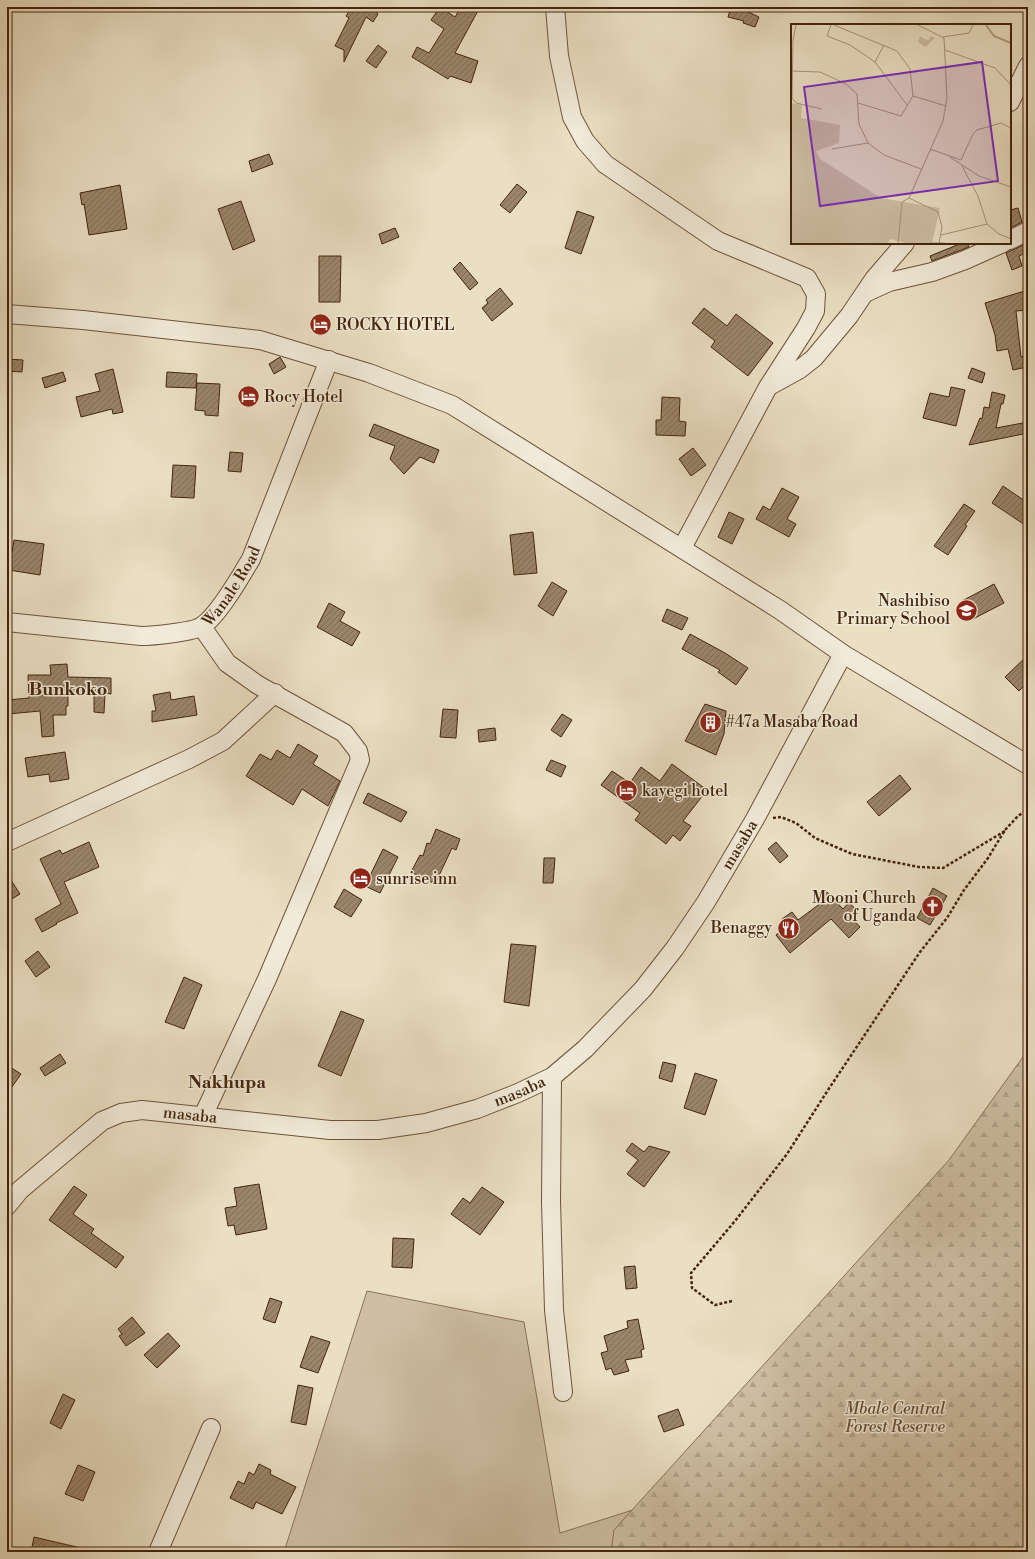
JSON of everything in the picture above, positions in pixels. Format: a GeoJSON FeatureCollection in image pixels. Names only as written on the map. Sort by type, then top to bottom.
{"type":"FeatureCollection","features":[{"type":"Feature","properties":{"kind":"street"},"geometry":{"type":"LineString","coordinates":[[555,7],[558,56],[572,117],[593,152],[611,168],[718,241],[807,278],[816,294],[815,311],[768,386],[682,548]]}},
{"type":"Feature","properties":{"kind":"street"},"geometry":{"type":"LineString","coordinates":[[1011,100],[1028,66]]}},
{"type":"Feature","properties":{"kind":"street"},"geometry":{"type":"LineString","coordinates":[[1011,240],[1028,231]]}},
{"type":"Feature","properties":{"kind":"street"},"geometry":{"type":"LineString","coordinates":[[768,386],[800,369],[814,358],[849,316],[864,294],[904,244]]}},
{"type":"Feature","properties":{"kind":"street"},"geometry":{"type":"LineString","coordinates":[[864,294],[889,282],[932,272],[965,260],[1001,244]]}},
{"type":"Feature","properties":{"kind":"street"},"geometry":{"type":"LineString","coordinates":[[7,314],[83,320],[239,336],[260,340],[369,373],[452,405],[780,610],[843,654],[1028,764]]}},
{"type":"Feature","properties":{"kind":"street","name":"Wanale Road"},"geometry":{"type":"LineString","coordinates":[[7,622],[141,636],[154,636],[202,627],[234,588],[251,559],[329,360]]}},
{"type":"Feature","properties":{"kind":"street"},"geometry":{"type":"LineString","coordinates":[[202,627],[227,663],[258,685],[275,693],[344,733],[358,751],[360,760],[267,979],[203,1116]]}},
{"type":"Feature","properties":{"kind":"street","name":"masaba"},"geometry":{"type":"LineString","coordinates":[[7,1206],[20,1190],[102,1121],[121,1113],[142,1110],[330,1130],[378,1130],[426,1123],[477,1109],[518,1094],[552,1077],[585,1049],[642,989],[675,948],[706,902],[755,820],[843,654]]}},
{"type":"Feature","properties":{"kind":"street"},"geometry":{"type":"LineString","coordinates":[[7,842],[189,759],[223,741],[275,693]]}},
{"type":"Feature","properties":{"kind":"street"},"geometry":{"type":"LineString","coordinates":[[552,1077],[550,1201],[554,1310],[564,1392]]}},
{"type":"Feature","properties":{"kind":"street"},"geometry":{"type":"LineString","coordinates":[[158,1552],[211,1428]]}},
{"type":"Feature","properties":{"kind":"path"},"geometry":{"type":"LineString","coordinates":[[732,1302],[715,1305],[692,1288],[691,1273],[735,1222],[787,1154],[920,952],[947,918],[964,890],[988,858],[1005,830],[1018,816],[1028,809]]}},
{"type":"Feature","properties":{"kind":"path"},"geometry":{"type":"LineString","coordinates":[[755,820],[781,817],[796,824],[815,838],[852,854],[919,867],[943,868],[1005,830]]}},
{"type":"Feature","properties":{"kind":"green space","name":"Mbale Central Forest Reserve"},"geometry":{"type":"Polygon","coordinates":[[[1028,1050],[1028,1552],[611,1552],[614,1530],[949,1160],[1028,1050]]]}},
{"type":"Feature","properties":{"kind":"green space"},"geometry":{"type":"Polygon","coordinates":[[[367,1291],[524,1322],[560,1533],[826,1449],[811,1552],[284,1552],[367,1291]]]}},
{"type":"Feature","properties":{"kind":"building"},"geometry":{"type":"Polygon","coordinates":[[[352,7],[371,7],[378,14],[373,22],[366,17],[344,62],[344,50],[335,46],[349,18],[346,16],[352,7]]]}},
{"type":"Feature","properties":{"kind":"building"},"geometry":{"type":"Polygon","coordinates":[[[440,7],[455,17],[461,7],[480,7],[455,53],[478,61],[471,83],[450,76],[448,79],[412,57],[417,47],[429,53],[444,29],[431,20],[440,7]]]}},
{"type":"Feature","properties":{"kind":"building"},"geometry":{"type":"Polygon","coordinates":[[[731,7],[744,7],[744,10],[759,17],[755,27],[743,23],[744,21],[728,17],[731,7]]]}},
{"type":"Feature","properties":{"kind":"building"},"geometry":{"type":"Polygon","coordinates":[[[378,45],[387,52],[376,68],[366,61],[378,45]]]}},
{"type":"Feature","properties":{"kind":"building"},"geometry":{"type":"Polygon","coordinates":[[[269,154],[273,164],[252,172],[249,161],[269,154]]]}},
{"type":"Feature","properties":{"kind":"building"},"geometry":{"type":"Polygon","coordinates":[[[517,184],[527,192],[510,213],[500,205],[517,184]]]}},
{"type":"Feature","properties":{"kind":"building"},"geometry":{"type":"Polygon","coordinates":[[[120,185],[127,229],[89,235],[84,204],[82,205],[80,193],[120,185]]]}},
{"type":"Feature","properties":{"kind":"building"},"geometry":{"type":"Polygon","coordinates":[[[241,201],[255,241],[233,250],[218,209],[241,201]]]}},
{"type":"Feature","properties":{"kind":"building"},"geometry":{"type":"Polygon","coordinates":[[[1018,208],[1022,222],[1011,228],[1011,210],[1018,208]]]}},
{"type":"Feature","properties":{"kind":"building"},"geometry":{"type":"Polygon","coordinates":[[[577,211],[594,217],[581,254],[565,248],[577,211]]]}},
{"type":"Feature","properties":{"kind":"building"},"geometry":{"type":"Polygon","coordinates":[[[395,228],[399,237],[382,244],[379,234],[395,228]]]}},
{"type":"Feature","properties":{"kind":"building"},"geometry":{"type":"Polygon","coordinates":[[[1028,243],[1028,252],[1019,256],[1022,266],[1012,270],[1006,253],[1028,243]]]}},
{"type":"Feature","properties":{"kind":"building"},"geometry":{"type":"Polygon","coordinates":[[[960,244],[968,244],[969,247],[932,261],[930,256],[960,244]]]}},
{"type":"Feature","properties":{"kind":"building"},"geometry":{"type":"Polygon","coordinates":[[[319,256],[341,256],[340,302],[319,302],[319,256]]]}},
{"type":"Feature","properties":{"kind":"building"},"geometry":{"type":"Polygon","coordinates":[[[460,262],[478,283],[470,290],[453,269],[460,262]]]}},
{"type":"Feature","properties":{"kind":"building"},"geometry":{"type":"Polygon","coordinates":[[[500,288],[513,304],[492,321],[482,308],[488,303],[486,300],[500,288]]]}},
{"type":"Feature","properties":{"kind":"building"},"geometry":{"type":"Polygon","coordinates":[[[1028,290],[1028,310],[1016,311],[1021,357],[1024,356],[1027,367],[1013,370],[1008,349],[997,351],[995,335],[985,303],[1028,290]]]}},
{"type":"Feature","properties":{"kind":"building"},"geometry":{"type":"Polygon","coordinates":[[[704,308],[727,326],[736,314],[773,343],[748,376],[711,347],[715,341],[692,323],[704,308]]]}},
{"type":"Feature","properties":{"kind":"building","name":"Rocy Hotel"},"geometry":{"type":"Polygon","coordinates":[[[280,357],[286,367],[274,374],[269,364],[280,357]]]}},
{"type":"Feature","properties":{"kind":"building"},"geometry":{"type":"Polygon","coordinates":[[[7,359],[23,360],[22,372],[7,371],[7,359]]]}},
{"type":"Feature","properties":{"kind":"building"},"geometry":{"type":"Polygon","coordinates":[[[972,368],[985,373],[982,383],[968,378],[972,368]]]}},
{"type":"Feature","properties":{"kind":"building"},"geometry":{"type":"Polygon","coordinates":[[[113,369],[123,412],[113,414],[112,409],[81,417],[76,397],[100,391],[95,374],[113,369]]]}},
{"type":"Feature","properties":{"kind":"building"},"geometry":{"type":"Polygon","coordinates":[[[63,372],[66,381],[45,388],[42,378],[63,372]]]}},
{"type":"Feature","properties":{"kind":"building"},"geometry":{"type":"Polygon","coordinates":[[[167,372],[197,374],[196,388],[166,387],[167,372]]]}},
{"type":"Feature","properties":{"kind":"building"},"geometry":{"type":"Polygon","coordinates":[[[197,383],[220,384],[218,416],[205,415],[205,411],[195,410],[197,383]]]}},
{"type":"Feature","properties":{"kind":"building"},"geometry":{"type":"Polygon","coordinates":[[[951,387],[965,390],[956,426],[923,418],[930,393],[949,397],[951,387]]]}},
{"type":"Feature","properties":{"kind":"building"},"geometry":{"type":"Polygon","coordinates":[[[992,392],[1005,395],[1003,404],[1001,404],[996,428],[1028,422],[1028,433],[969,445],[980,418],[982,419],[984,407],[989,408],[992,392]]]}},
{"type":"Feature","properties":{"kind":"building"},"geometry":{"type":"Polygon","coordinates":[[[662,397],[680,398],[679,421],[686,422],[685,436],[656,435],[656,420],[661,420],[662,397]]]}},
{"type":"Feature","properties":{"kind":"building"},"geometry":{"type":"Polygon","coordinates":[[[374,424],[439,450],[434,463],[420,457],[404,474],[390,459],[395,446],[369,436],[374,424]]]}},
{"type":"Feature","properties":{"kind":"building"},"geometry":{"type":"Polygon","coordinates":[[[693,448],[706,465],[691,476],[679,459],[693,448]]]}},
{"type":"Feature","properties":{"kind":"building"},"geometry":{"type":"Polygon","coordinates":[[[230,452],[243,453],[241,472],[228,471],[230,452]]]}},
{"type":"Feature","properties":{"kind":"building"},"geometry":{"type":"Polygon","coordinates":[[[173,465],[196,466],[194,498],[171,497],[173,465]]]}},
{"type":"Feature","properties":{"kind":"building"},"geometry":{"type":"Polygon","coordinates":[[[1003,486],[1028,503],[1028,527],[992,503],[1003,486]]]}},
{"type":"Feature","properties":{"kind":"building"},"geometry":{"type":"Polygon","coordinates":[[[782,488],[799,497],[787,519],[796,524],[789,537],[756,519],[763,506],[770,510],[782,488]]]}},
{"type":"Feature","properties":{"kind":"building"},"geometry":{"type":"Polygon","coordinates":[[[964,504],[975,511],[965,525],[967,526],[948,555],[934,546],[964,504]]]}},
{"type":"Feature","properties":{"kind":"building"},"geometry":{"type":"Polygon","coordinates":[[[729,512],[744,519],[732,544],[718,537],[729,512]]]}},
{"type":"Feature","properties":{"kind":"building"},"geometry":{"type":"Polygon","coordinates":[[[533,532],[537,573],[514,575],[510,535],[533,532]]]}},
{"type":"Feature","properties":{"kind":"building"},"geometry":{"type":"Polygon","coordinates":[[[14,540],[44,544],[40,575],[9,570],[14,540]]]}},
{"type":"Feature","properties":{"kind":"building"},"geometry":{"type":"Polygon","coordinates":[[[552,582],[567,591],[553,616],[538,606],[552,582]]]}},
{"type":"Feature","properties":{"kind":"building"},"geometry":{"type":"Polygon","coordinates":[[[994,584],[1004,603],[971,620],[962,601],[994,584]]]}},
{"type":"Feature","properties":{"kind":"building"},"geometry":{"type":"Polygon","coordinates":[[[329,603],[345,612],[340,621],[360,632],[352,646],[317,627],[329,603]]]}},
{"type":"Feature","properties":{"kind":"building"},"geometry":{"type":"Polygon","coordinates":[[[667,609],[688,618],[682,630],[662,621],[667,609]]]}},
{"type":"Feature","properties":{"kind":"building"},"geometry":{"type":"Polygon","coordinates":[[[690,634],[725,653],[748,668],[736,685],[718,672],[720,670],[682,649],[690,634]]]}},
{"type":"Feature","properties":{"kind":"building"},"geometry":{"type":"Polygon","coordinates":[[[1028,655],[1028,681],[1019,691],[1005,677],[1028,655]]]}},
{"type":"Feature","properties":{"kind":"building"},"geometry":{"type":"Polygon","coordinates":[[[67,664],[68,677],[111,678],[111,694],[105,693],[104,713],[94,712],[94,694],[68,693],[66,715],[53,715],[54,736],[42,737],[40,711],[8,714],[7,700],[29,698],[28,675],[51,675],[50,665],[67,664]]]}},
{"type":"Feature","properties":{"kind":"building"},"geometry":{"type":"Polygon","coordinates":[[[170,692],[171,700],[194,696],[197,715],[152,722],[152,711],[156,711],[153,695],[170,692]]]}},
{"type":"Feature","properties":{"kind":"building","name":"#47a Masaba Road"},"geometry":{"type":"Polygon","coordinates":[[[705,704],[726,711],[724,734],[716,755],[685,741],[705,704]]]}},
{"type":"Feature","properties":{"kind":"building"},"geometry":{"type":"Polygon","coordinates":[[[443,709],[458,710],[456,738],[440,737],[443,709]]]}},
{"type":"Feature","properties":{"kind":"building"},"geometry":{"type":"Polygon","coordinates":[[[562,714],[572,720],[561,737],[551,730],[562,714]]]}},
{"type":"Feature","properties":{"kind":"building"},"geometry":{"type":"Polygon","coordinates":[[[495,728],[496,740],[479,742],[478,730],[495,728]]]}},
{"type":"Feature","properties":{"kind":"building"},"geometry":{"type":"Polygon","coordinates":[[[298,744],[318,756],[313,764],[340,781],[328,806],[302,789],[293,805],[246,776],[260,754],[271,760],[277,750],[290,758],[298,744]]]}},
{"type":"Feature","properties":{"kind":"building"},"geometry":{"type":"Polygon","coordinates":[[[65,752],[69,779],[50,782],[49,774],[28,777],[25,758],[65,752]]]}},
{"type":"Feature","properties":{"kind":"building"},"geometry":{"type":"Polygon","coordinates":[[[551,760],[566,766],[561,777],[546,770],[551,760]]]}},
{"type":"Feature","properties":{"kind":"building"},"geometry":{"type":"Polygon","coordinates":[[[672,764],[707,790],[683,821],[691,826],[680,841],[673,835],[666,844],[635,820],[640,813],[601,785],[612,771],[630,783],[641,767],[660,781],[672,764]]]}},
{"type":"Feature","properties":{"kind":"building"},"geometry":{"type":"Polygon","coordinates":[[[900,775],[911,789],[879,816],[867,802],[900,775]]]}},
{"type":"Feature","properties":{"kind":"building"},"geometry":{"type":"Polygon","coordinates":[[[368,793],[407,812],[401,822],[363,803],[368,793]]]}},
{"type":"Feature","properties":{"kind":"building"},"geometry":{"type":"Polygon","coordinates":[[[436,829],[460,839],[456,850],[452,848],[435,884],[411,872],[420,855],[423,856],[427,843],[430,844],[436,829]]]}},
{"type":"Feature","properties":{"kind":"building"},"geometry":{"type":"Polygon","coordinates":[[[89,842],[99,867],[64,882],[78,913],[56,923],[57,924],[42,932],[35,919],[61,904],[40,859],[60,850],[62,854],[89,842]]]}},
{"type":"Feature","properties":{"kind":"building"},"geometry":{"type":"Polygon","coordinates":[[[776,842],[788,856],[780,863],[768,849],[776,842]]]}},
{"type":"Feature","properties":{"kind":"building"},"geometry":{"type":"Polygon","coordinates":[[[383,849],[398,857],[380,893],[365,886],[383,849]]]}},
{"type":"Feature","properties":{"kind":"building"},"geometry":{"type":"Polygon","coordinates":[[[544,858],[555,858],[553,883],[543,883],[544,858]]]}},
{"type":"Feature","properties":{"kind":"building"},"geometry":{"type":"Polygon","coordinates":[[[7,874],[20,894],[7,902],[7,874]]]}},
{"type":"Feature","properties":{"kind":"building","name":"Mooni Church of Uganda"},"geometry":{"type":"Polygon","coordinates":[[[933,888],[947,896],[930,925],[917,918],[933,888]]]}},
{"type":"Feature","properties":{"kind":"building"},"geometry":{"type":"Polygon","coordinates":[[[344,889],[362,900],[351,917],[334,907],[344,889]]]}},
{"type":"Feature","properties":{"kind":"building"},"geometry":{"type":"Polygon","coordinates":[[[824,889],[843,909],[849,902],[856,910],[850,916],[860,927],[849,938],[831,919],[790,953],[776,935],[787,926],[782,919],[792,912],[798,920],[821,903],[815,897],[824,889]]]}},
{"type":"Feature","properties":{"kind":"building"},"geometry":{"type":"Polygon","coordinates":[[[511,944],[536,946],[529,1006],[504,1002],[511,944]]]}},
{"type":"Feature","properties":{"kind":"building"},"geometry":{"type":"Polygon","coordinates":[[[38,951],[50,967],[36,977],[25,961],[38,951]]]}},
{"type":"Feature","properties":{"kind":"building"},"geometry":{"type":"Polygon","coordinates":[[[184,977],[202,985],[184,1029],[165,1022],[184,977]]]}},
{"type":"Feature","properties":{"kind":"building"},"geometry":{"type":"Polygon","coordinates":[[[341,1011],[364,1020],[341,1076],[318,1066],[341,1011]]]}},
{"type":"Feature","properties":{"kind":"building"},"geometry":{"type":"Polygon","coordinates":[[[60,1054],[66,1063],[45,1076],[40,1068],[60,1054]]]}},
{"type":"Feature","properties":{"kind":"building"},"geometry":{"type":"Polygon","coordinates":[[[663,1062],[676,1065],[672,1082],[659,1078],[663,1062]]]}},
{"type":"Feature","properties":{"kind":"building"},"geometry":{"type":"Polygon","coordinates":[[[7,1065],[21,1074],[7,1094],[7,1065]]]}},
{"type":"Feature","properties":{"kind":"building"},"geometry":{"type":"Polygon","coordinates":[[[695,1073],[717,1080],[705,1115],[684,1108],[695,1073]]]}},
{"type":"Feature","properties":{"kind":"building"},"geometry":{"type":"Polygon","coordinates":[[[632,1143],[644,1152],[649,1146],[670,1152],[644,1187],[627,1174],[638,1160],[626,1151],[632,1143]]]}},
{"type":"Feature","properties":{"kind":"building"},"geometry":{"type":"Polygon","coordinates":[[[259,1184],[267,1229],[236,1235],[234,1225],[228,1226],[225,1208],[237,1206],[234,1188],[259,1184]]]}},
{"type":"Feature","properties":{"kind":"building"},"geometry":{"type":"Polygon","coordinates":[[[74,1186],[87,1195],[73,1214],[94,1229],[91,1233],[124,1257],[116,1268],[49,1220],[74,1186]]]}},
{"type":"Feature","properties":{"kind":"building"},"geometry":{"type":"Polygon","coordinates":[[[482,1187],[504,1202],[480,1235],[451,1214],[463,1198],[470,1203],[482,1187]]]}},
{"type":"Feature","properties":{"kind":"building"},"geometry":{"type":"Polygon","coordinates":[[[393,1238],[414,1239],[412,1268],[392,1267],[393,1238]]]}},
{"type":"Feature","properties":{"kind":"building"},"geometry":{"type":"Polygon","coordinates":[[[635,1266],[637,1288],[626,1289],[624,1267],[635,1266]]]}},
{"type":"Feature","properties":{"kind":"building"},"geometry":{"type":"Polygon","coordinates":[[[270,1298],[282,1302],[275,1323],[263,1319],[270,1298]]]}},
{"type":"Feature","properties":{"kind":"building"},"geometry":{"type":"Polygon","coordinates":[[[132,1317],[145,1333],[126,1346],[119,1336],[122,1334],[118,1329],[132,1317]]]}},
{"type":"Feature","properties":{"kind":"building"},"geometry":{"type":"Polygon","coordinates":[[[638,1319],[644,1349],[641,1350],[642,1357],[625,1360],[629,1371],[614,1375],[611,1368],[606,1370],[601,1353],[608,1351],[604,1336],[628,1328],[627,1321],[638,1319]]]}},
{"type":"Feature","properties":{"kind":"building"},"geometry":{"type":"Polygon","coordinates":[[[168,1333],[180,1346],[157,1368],[144,1355],[168,1333]]]}},
{"type":"Feature","properties":{"kind":"building"},"geometry":{"type":"Polygon","coordinates":[[[311,1336],[330,1342],[318,1373],[300,1367],[311,1336]]]}},
{"type":"Feature","properties":{"kind":"building"},"geometry":{"type":"Polygon","coordinates":[[[298,1385],[313,1388],[306,1425],[291,1422],[298,1385]]]}},
{"type":"Feature","properties":{"kind":"building"},"geometry":{"type":"Polygon","coordinates":[[[63,1394],[75,1400],[61,1429],[50,1423],[63,1394]]]}},
{"type":"Feature","properties":{"kind":"building"},"geometry":{"type":"Polygon","coordinates":[[[678,1409],[684,1425],[664,1432],[658,1416],[678,1409]]]}},
{"type":"Feature","properties":{"kind":"building"},"geometry":{"type":"Polygon","coordinates":[[[259,1464],[271,1470],[270,1474],[296,1487],[282,1514],[256,1502],[253,1509],[230,1498],[238,1481],[244,1484],[249,1472],[254,1475],[259,1464]]]}},
{"type":"Feature","properties":{"kind":"building"},"geometry":{"type":"Polygon","coordinates":[[[78,1465],[95,1472],[83,1501],[65,1494],[78,1465]]]}},
{"type":"Feature","properties":{"kind":"building"},"geometry":{"type":"Polygon","coordinates":[[[34,1537],[81,1548],[81,1552],[31,1552],[34,1537]]]}},
{"type":"Feature","properties":{"kind":"place","name":"ROCKY HOTEL"},"geometry":{"type":"Point","coordinates":[320,325]}},
{"type":"Feature","properties":{"kind":"place","name":"Rocy Hotel"},"geometry":{"type":"Point","coordinates":[248,397]}},
{"type":"Feature","properties":{"kind":"place","name":"Nashibiso Primary School"},"geometry":{"type":"Point","coordinates":[966,610]}},
{"type":"Feature","properties":{"kind":"place","name":"#47a Masaba Road"},"geometry":{"type":"Point","coordinates":[710,722]}},
{"type":"Feature","properties":{"kind":"place","name":"kayegi hotel"},"geometry":{"type":"Point","coordinates":[627,791]}},
{"type":"Feature","properties":{"kind":"place","name":"sunrise inn"},"geometry":{"type":"Point","coordinates":[361,879]}},
{"type":"Feature","properties":{"kind":"place","name":"Mooni Church of Uganda"},"geometry":{"type":"Point","coordinates":[932,907]}},
{"type":"Feature","properties":{"kind":"place","name":"Benaggy"},"geometry":{"type":"Point","coordinates":[788,928]}},
{"type":"Feature","properties":{"kind":"district","name":"Bunkoko"},"geometry":{"type":"Point","coordinates":[68,689]}},
{"type":"Feature","properties":{"kind":"district","name":"Nakhupa"},"geometry":{"type":"Point","coordinates":[227,1082]}}]}
